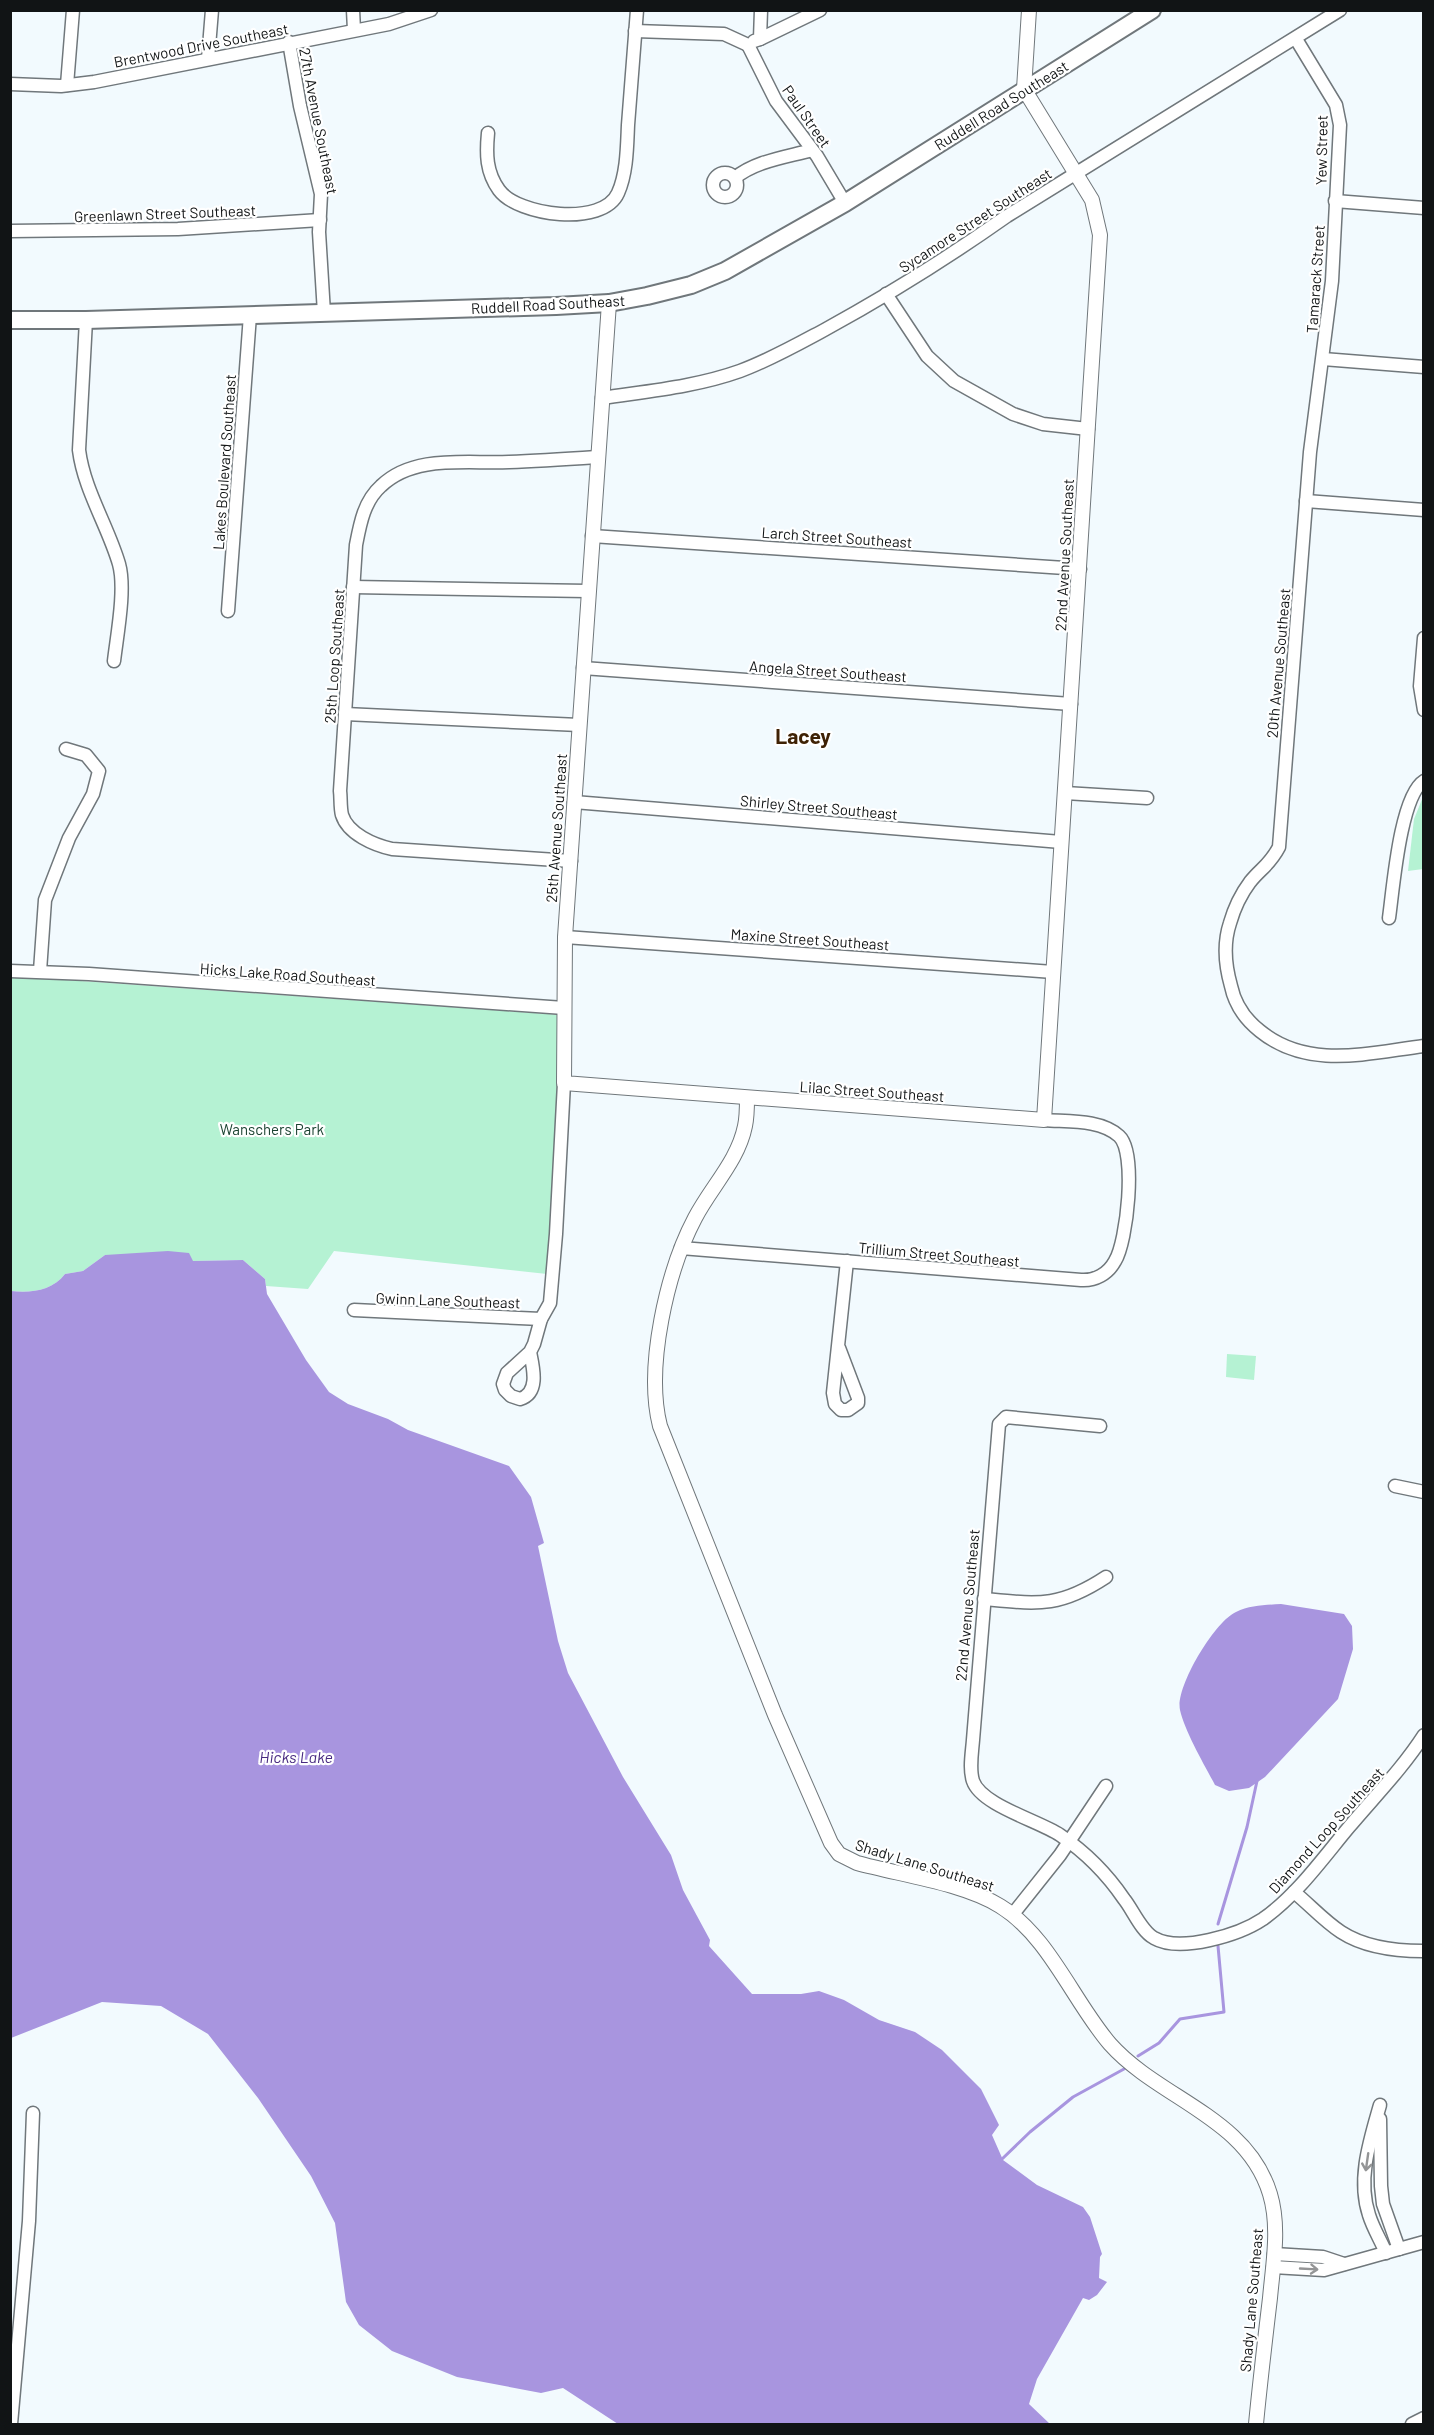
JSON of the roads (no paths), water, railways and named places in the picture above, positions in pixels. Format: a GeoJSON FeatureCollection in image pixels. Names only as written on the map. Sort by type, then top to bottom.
{"type":"FeatureCollection","features":[{"type":"Feature","properties":{"kind":"main road","name":"Ruddell Road Southeast"},"geometry":{"type":"LineString","coordinates":[[10,320],[86,321],[609,303],[680,288],[725,272],[845,203],[1152,10]]}},
{"type":"Feature","properties":{"kind":"street"},"geometry":{"type":"LineString","coordinates":[[67,85],[73,10]]}},
{"type":"Feature","properties":{"kind":"street"},"geometry":{"type":"LineString","coordinates":[[208,59],[212,10]]}},
{"type":"Feature","properties":{"kind":"street"},"geometry":{"type":"LineString","coordinates":[[353,10],[354,30]]}},
{"type":"Feature","properties":{"kind":"street","name":"Brentwood Drive Southeast"},"geometry":{"type":"LineString","coordinates":[[10,84],[67,85],[94,82],[389,24],[431,10]]}},
{"type":"Feature","properties":{"kind":"street"},"geometry":{"type":"LineString","coordinates":[[488,133],[486,154],[489,173],[500,191],[513,203],[557,213],[588,213],[607,206],[618,195],[626,155],[637,10]]}},
{"type":"Feature","properties":{"kind":"street"},"geometry":{"type":"LineString","coordinates":[[760,39],[761,10]]}},
{"type":"Feature","properties":{"kind":"street"},"geometry":{"type":"LineString","coordinates":[[635,31],[724,34],[748,45],[820,10]]}},
{"type":"Feature","properties":{"kind":"street"},"geometry":{"type":"LineString","coordinates":[[1024,89],[1029,10]]}},
{"type":"Feature","properties":{"kind":"street","name":"Sycamore Street Southeast"},"geometry":{"type":"LineString","coordinates":[[602,398],[658,391],[739,371],[776,356],[886,294],[1340,10]]}},
{"type":"Feature","properties":{"kind":"street","name":"Yew Street"},"geometry":{"type":"LineString","coordinates":[[1296,39],[1336,105],[1340,125],[1335,201]]}},
{"type":"Feature","properties":{"kind":"street","name":"27th Avenue Southeast"},"geometry":{"type":"LineString","coordinates":[[289,42],[300,106],[321,194],[324,314]]}},
{"type":"Feature","properties":{"kind":"street","name":"Paul Street"},"geometry":{"type":"LineString","coordinates":[[748,45],[777,101],[812,150],[845,203]]}},
{"type":"Feature","properties":{"kind":"street","name":"22nd Avenue Southeast"},"geometry":{"type":"LineString","coordinates":[[1024,89],[1092,200],[1100,235],[1044,1120]]}},
{"type":"Feature","properties":{"kind":"street"},"geometry":{"type":"LineString","coordinates":[[735,178],[741,172],[760,164],[812,150]]}},
{"type":"Feature","properties":{"kind":"street"},"geometry":{"type":"LineString","coordinates":[[1335,201],[1424,208]]}},
{"type":"Feature","properties":{"kind":"street","name":"Tamarack Street"},"geometry":{"type":"LineString","coordinates":[[1323,359],[1332,281],[1335,201]]}},
{"type":"Feature","properties":{"kind":"street","name":"Greenlawn Street Southeast"},"geometry":{"type":"LineString","coordinates":[[10,231],[178,229],[320,220]]}},
{"type":"Feature","properties":{"kind":"street"},"geometry":{"type":"LineString","coordinates":[[886,294],[927,356],[954,381],[1013,414],[1043,424],[1088,429]]}},
{"type":"Feature","properties":{"kind":"street","name":"25th Avenue Southeast"},"geometry":{"type":"LineString","coordinates":[[530,1352],[541,1318],[550,1303],[556,1233],[564,1083],[565,937],[609,303]]}},
{"type":"Feature","properties":{"kind":"street","name":"Lakes Boulevard Southeast"},"geometry":{"type":"LineString","coordinates":[[228,611],[250,315]]}},
{"type":"Feature","properties":{"kind":"street"},"geometry":{"type":"LineString","coordinates":[[86,321],[79,450],[82,470],[120,567],[120,606],[114,661]]}},
{"type":"Feature","properties":{"kind":"street"},"geometry":{"type":"LineString","coordinates":[[1323,359],[1424,367]]}},
{"type":"Feature","properties":{"kind":"street","name":"20th Avenue Southeast"},"geometry":{"type":"LineString","coordinates":[[1323,359],[1306,501],[1279,847],[1270,863],[1251,881],[1239,901],[1226,935],[1225,954],[1233,995],[1241,1012],[1253,1025],[1286,1048],[1305,1054],[1341,1056],[1424,1046]]}},
{"type":"Feature","properties":{"kind":"street","name":"25th Loop Southeast"},"geometry":{"type":"LineString","coordinates":[[571,861],[392,849],[372,844],[357,834],[343,817],[340,790],[353,587],[356,545],[363,512],[380,487],[400,471],[432,464],[525,462],[597,457]]}},
{"type":"Feature","properties":{"kind":"street"},"geometry":{"type":"LineString","coordinates":[[1306,501],[1424,510]]}},
{"type":"Feature","properties":{"kind":"street","name":"Larch Street Southeast"},"geometry":{"type":"LineString","coordinates":[[592,536],[1080,569]]}},
{"type":"Feature","properties":{"kind":"street"},"geometry":{"type":"LineString","coordinates":[[353,587],[588,591]]}},
{"type":"Feature","properties":{"kind":"street"},"geometry":{"type":"LineString","coordinates":[[1424,638],[1420,686],[1424,710]]}},
{"type":"Feature","properties":{"kind":"street","name":"Angela Street Southeast"},"geometry":{"type":"LineString","coordinates":[[583,668],[1071,704]]}},
{"type":"Feature","properties":{"kind":"street"},"geometry":{"type":"LineString","coordinates":[[345,714],[579,725]]}},
{"type":"Feature","properties":{"kind":"street"},"geometry":{"type":"LineString","coordinates":[[40,972],[45,900],[69,838],[93,795],[99,771],[86,755],[66,749]]}},
{"type":"Feature","properties":{"kind":"street"},"geometry":{"type":"LineString","coordinates":[[1389,918],[1404,820],[1415,791],[1424,781]]}},
{"type":"Feature","properties":{"kind":"street"},"geometry":{"type":"LineString","coordinates":[[1065,793],[1148,798]]}},
{"type":"Feature","properties":{"kind":"street","name":"Shirley Street Southeast"},"geometry":{"type":"LineString","coordinates":[[574,802],[1061,842]]}},
{"type":"Feature","properties":{"kind":"street","name":"Maxine Street Southeast"},"geometry":{"type":"LineString","coordinates":[[565,937],[1053,972]]}},
{"type":"Feature","properties":{"kind":"street","name":"Hicks Lake Road Southeast"},"geometry":{"type":"LineString","coordinates":[[10,971],[564,1008]]}},
{"type":"Feature","properties":{"kind":"street","name":"Lilac Street Southeast"},"geometry":{"type":"LineString","coordinates":[[564,1083],[1087,1123],[1110,1129],[1122,1138],[1129,1164],[1127,1190]]}},
{"type":"Feature","properties":{"kind":"street","name":"Shady Lane Southeast"},"geometry":{"type":"LineString","coordinates":[[747,1098],[745,1127],[731,1162],[696,1216],[681,1248],[669,1284],[655,1384],[655,1407],[658,1421],[775,1714],[831,1843],[839,1854],[857,1863],[979,1896],[1013,1914],[1041,1945],[1078,2002],[1111,2045],[1146,2074],[1220,2125],[1243,2145],[1263,2177],[1269,2194],[1275,2228],[1256,2424]]}},
{"type":"Feature","properties":{"kind":"street","name":"Trillium Street Southeast"},"geometry":{"type":"LineString","coordinates":[[681,1248],[1091,1279],[1109,1269],[1120,1251],[1127,1190]]}},
{"type":"Feature","properties":{"kind":"street"},"geometry":{"type":"LineString","coordinates":[[839,1348],[847,1261]]}},
{"type":"Feature","properties":{"kind":"street","name":"Gwinn Lane Southeast"},"geometry":{"type":"LineString","coordinates":[[354,1310],[541,1318]]}},
{"type":"Feature","properties":{"kind":"street","name":"22nd Avenue Southeast"},"geometry":{"type":"LineString","coordinates":[[977,1788],[973,1780],[972,1761],[999,1424],[1006,1417],[1100,1426]]}},
{"type":"Feature","properties":{"kind":"street"},"geometry":{"type":"LineString","coordinates":[[1395,1486],[1424,1492]]}},
{"type":"Feature","properties":{"kind":"street"},"geometry":{"type":"LineString","coordinates":[[984,1599],[1035,1604],[1051,1602],[1067,1599],[1086,1591],[1106,1577]]}},
{"type":"Feature","properties":{"kind":"street","name":"Diamond Loop Southeast"},"geometry":{"type":"LineString","coordinates":[[977,1788],[996,1803],[1049,1828],[1069,1841],[1107,1877],[1152,1937],[1164,1942],[1188,1942],[1230,1935],[1262,1920],[1294,1892],[1404,1765],[1424,1735]]}},
{"type":"Feature","properties":{"kind":"street"},"geometry":{"type":"LineString","coordinates":[[1013,1914],[1069,1841],[1106,1786]]}},
{"type":"Feature","properties":{"kind":"street"},"geometry":{"type":"LineString","coordinates":[[1294,1892],[1340,1931],[1352,1938],[1392,1949],[1423,1951]]}},
{"type":"Feature","properties":{"kind":"street"},"geometry":{"type":"LineString","coordinates":[[1380,2105],[1381,2186],[1393,2251],[1369,2214],[1365,2191],[1365,2166],[1380,2105]]}},
{"type":"Feature","properties":{"kind":"street"},"geometry":{"type":"LineString","coordinates":[[11,2424],[29,2221],[33,2113]]}},
{"type":"Feature","properties":{"kind":"street"},"geometry":{"type":"LineString","coordinates":[[1273,2260],[1323,2257],[1345,2264],[1424,2242]]}},
{"type":"Feature","properties":{"kind":"street"},"geometry":{"type":"LineString","coordinates":[[1412,2424],[1424,2418]]}},
{"type":"Feature","properties":{"kind":"water","name":"Hicks Lake"},"geometry":{"type":"Polygon","coordinates":[[[168,1251],[189,1253],[193,1261],[243,1260],[265,1279],[267,1294],[306,1360],[329,1392],[348,1404],[388,1419],[408,1430],[509,1466],[531,1497],[544,1543],[538,1546],[558,1641],[568,1673],[623,1777],[671,1855],[683,1890],[710,1940],[709,1946],[752,1994],[801,1994],[819,1991],[844,2000],[879,2020],[915,2032],[942,2050],[981,2089],[999,2125],[992,2135],[1003,2160],[1037,2185],[1083,2207],[1090,2217],[1102,2254],[1099,2278],[1107,2282],[1097,2295],[1089,2300],[1083,2298],[1037,2379],[1029,2404],[1050,2424],[618,2424],[563,2388],[541,2393],[457,2377],[392,2351],[359,2325],[346,2302],[335,2223],[311,2176],[258,2098],[208,2034],[161,2006],[102,2002],[11,2038],[11,1291],[41,1290],[60,1280],[65,1274],[83,1271],[105,1255],[168,1251]]]}},
{"type":"Feature","properties":{"kind":"water"},"geometry":{"type":"Polygon","coordinates":[[[1281,1604],[1344,1614],[1352,1626],[1353,1649],[1338,1699],[1265,1777],[1249,1788],[1229,1791],[1215,1785],[1195,1748],[1180,1710],[1180,1700],[1198,1656],[1227,1618],[1247,1608],[1281,1604]]]}},
{"type":"Feature","properties":{"kind":"waterway"},"geometry":{"type":"LineString","coordinates":[[1218,1924],[1247,1827],[1257,1781]]}},
{"type":"Feature","properties":{"kind":"waterway"},"geometry":{"type":"LineString","coordinates":[[1138,2056],[1159,2043],[1180,2019],[1224,2012],[1218,1946]]}},
{"type":"Feature","properties":{"kind":"waterway"},"geometry":{"type":"LineString","coordinates":[[1001,2160],[1030,2132],[1073,2097],[1124,2069]]}},
{"type":"Feature","properties":{"kind":"district","name":"Lacey"},"geometry":{"type":"Point","coordinates":[803,735]}},
{"type":"Feature","properties":{"kind":"park label","name":"Wanschers Park"},"geometry":{"type":"Point","coordinates":[272,1129]}}]}
